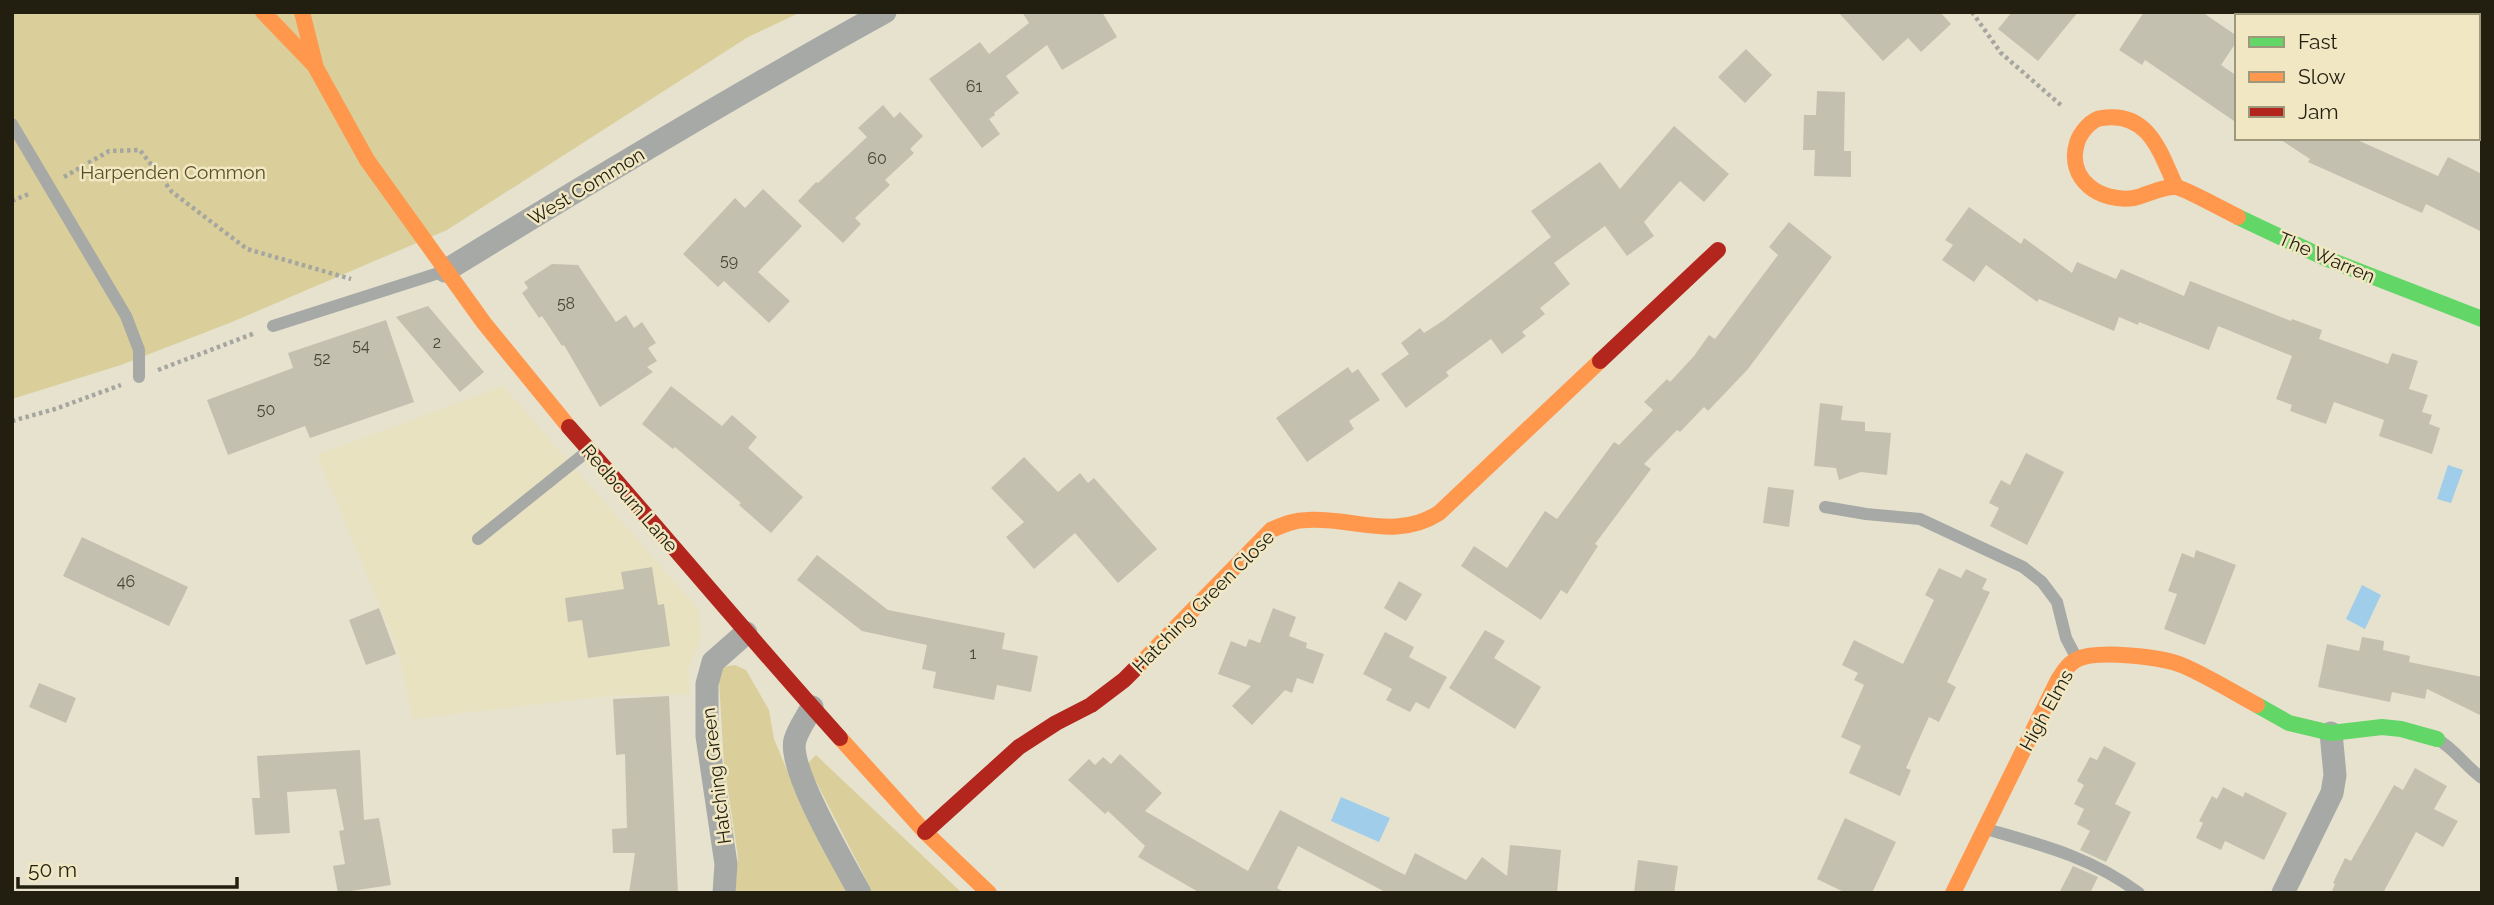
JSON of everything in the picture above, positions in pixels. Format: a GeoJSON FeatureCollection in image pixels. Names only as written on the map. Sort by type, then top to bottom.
{"type":"FeatureCollection","features":[{"type":"Feature","properties":{"kind":"street","name":"Redbourn Lane"},"geometry":{"type":"LineString","coordinates":[[263,12],[316,68],[367,160],[445,271],[554,411],[746,633],[925,832],[989,893]]}},
{"type":"Feature","properties":{"kind":"street","name":"Redbourn Lane"},"geometry":{"type":"LineString","coordinates":[[302,12],[316,68]]}},
{"type":"Feature","properties":{"kind":"street","name":"West Common"},"geometry":{"type":"LineString","coordinates":[[445,271],[572,193],[885,12]]}},
{"type":"Feature","properties":{"kind":"street"},"geometry":{"type":"LineString","coordinates":[[2121,117],[2137,124],[2153,137],[2176,187],[2132,198],[2116,198],[2095,190],[2080,179],[2075,169],[2074,154],[2078,139],[2098,118],[2121,117]]}},
{"type":"Feature","properties":{"kind":"street","name":"The Warren"},"geometry":{"type":"LineString","coordinates":[[2176,187],[2325,258],[2482,319]]}},
{"type":"Feature","properties":{"kind":"street","name":"Hatching Green Close"},"geometry":{"type":"LineString","coordinates":[[925,832],[1019,747],[1091,705],[1124,680],[1271,530],[1285,522],[1301,519],[1389,528],[1408,527],[1440,513],[1718,250]]}},
{"type":"Feature","properties":{"kind":"street","name":"Hatching Green"},"geometry":{"type":"LineString","coordinates":[[724,893],[726,864],[707,736],[707,684],[713,662],[746,633]]}},
{"type":"Feature","properties":{"kind":"street","name":"High Elms"},"geometry":{"type":"LineString","coordinates":[[1953,893],[2064,670],[2077,659],[2131,656],[2158,659],[2182,665],[2289,723],[2331,733],[2382,727],[2401,729],[2437,739]]}},
{"type":"Feature","properties":{"kind":"street"},"geometry":{"type":"LineString","coordinates":[[813,707],[794,742],[795,757],[802,780],[860,893]]}},
{"type":"Feature","properties":{"kind":"street"},"geometry":{"type":"LineString","coordinates":[[2283,893],[2332,793],[2335,775],[2331,733]]}},
{"type":"Feature","properties":{"kind":"lane"},"geometry":{"type":"LineString","coordinates":[[12,124],[126,316],[139,350],[139,377]]}},
{"type":"Feature","properties":{"kind":"lane","name":"West Common"},"geometry":{"type":"LineString","coordinates":[[273,326],[445,271]]}},
{"type":"Feature","properties":{"kind":"lane"},"geometry":{"type":"LineString","coordinates":[[478,539],[589,450]]}},
{"type":"Feature","properties":{"kind":"lane"},"geometry":{"type":"LineString","coordinates":[[1825,507],[1920,519],[2022,567],[2042,582],[2056,602],[2066,638],[2077,659]]}},
{"type":"Feature","properties":{"kind":"lane"},"geometry":{"type":"LineString","coordinates":[[2437,739],[2449,746],[2470,770],[2482,778]]}},
{"type":"Feature","properties":{"kind":"lane"},"geometry":{"type":"LineString","coordinates":[[1986,829],[2065,851],[2123,880],[2139,893]]}},
{"type":"Feature","properties":{"kind":"path"},"geometry":{"type":"LineString","coordinates":[[1972,12],[2001,53],[2062,105],[2078,139]]}},
{"type":"Feature","properties":{"kind":"path"},"geometry":{"type":"LineString","coordinates":[[12,201],[49,186],[109,151],[140,150],[173,192],[247,249],[389,290]]}},
{"type":"Feature","properties":{"kind":"shaded area"},"geometry":{"type":"Polygon","coordinates":[[[503,386],[698,609],[702,635],[689,668],[690,694],[608,696],[413,719],[398,649],[317,455],[503,386]]]}},
{"type":"Feature","properties":{"kind":"green space","name":"Harpenden Common"},"geometry":{"type":"Polygon","coordinates":[[[12,12],[801,12],[748,37],[447,230],[232,322],[121,365],[12,399],[12,12]]]}},
{"type":"Feature","properties":{"kind":"green space"},"geometry":{"type":"Polygon","coordinates":[[[735,665],[746,670],[769,710],[774,739],[797,794],[848,893],[735,893],[738,857],[724,764],[719,681],[723,667],[735,665]]]}},
{"type":"Feature","properties":{"kind":"green space"},"geometry":{"type":"Polygon","coordinates":[[[816,755],[962,893],[873,893],[807,764],[816,755]]]}},
{"type":"Feature","properties":{"kind":"water"},"geometry":{"type":"Polygon","coordinates":[[[2448,465],[2463,470],[2451,503],[2437,499],[2448,465]]]}},
{"type":"Feature","properties":{"kind":"water"},"geometry":{"type":"Polygon","coordinates":[[[2362,585],[2381,595],[2365,629],[2346,619],[2362,585]]]}},
{"type":"Feature","properties":{"kind":"water"},"geometry":{"type":"Polygon","coordinates":[[[1341,797],[1390,818],[1379,842],[1331,821],[1341,797]]]}},
{"type":"Feature","properties":{"kind":"building"},"geometry":{"type":"Polygon","coordinates":[[[1022,12],[1102,12],[1117,37],[1062,70],[1047,45],[1006,76],[1019,93],[989,119],[1000,134],[982,148],[929,79],[980,42],[989,54],[1029,23],[1022,12]]]}},
{"type":"Feature","properties":{"kind":"building"},"geometry":{"type":"Polygon","coordinates":[[[1838,12],[1940,12],[1951,24],[1921,52],[1908,38],[1883,61],[1838,12]]]}},
{"type":"Feature","properties":{"kind":"building"},"geometry":{"type":"Polygon","coordinates":[[[2012,12],[2078,12],[2038,61],[1998,29],[2012,12]]]}},
{"type":"Feature","properties":{"kind":"building"},"geometry":{"type":"Polygon","coordinates":[[[2144,12],[2202,12],[2235,35],[2235,44],[2221,65],[2235,75],[2235,122],[2145,60],[2142,65],[2119,50],[2144,12]]]}},
{"type":"Feature","properties":{"kind":"building"},"geometry":{"type":"Polygon","coordinates":[[[1746,49],[1772,75],[1745,103],[1718,77],[1746,49]]]}},
{"type":"Feature","properties":{"kind":"building"},"geometry":{"type":"Polygon","coordinates":[[[1817,91],[1845,92],[1844,151],[1851,151],[1851,177],[1814,176],[1815,150],[1803,150],[1804,115],[1816,115],[1817,91]]]}},
{"type":"Feature","properties":{"kind":"building"},"geometry":{"type":"Polygon","coordinates":[[[883,105],[894,118],[900,112],[923,136],[910,149],[914,153],[885,180],[890,185],[855,218],[861,224],[843,243],[798,201],[867,137],[858,128],[883,105]]]}},
{"type":"Feature","properties":{"kind":"building"},"geometry":{"type":"Polygon","coordinates":[[[1674,126],[1729,174],[1704,202],[1680,181],[1644,222],[1654,236],[1627,256],[1605,226],[1554,263],[1570,284],[1540,308],[1545,314],[1522,332],[1526,336],[1502,354],[1491,339],[1446,372],[1449,376],[1406,408],[1381,374],[1409,354],[1401,343],[1420,328],[1424,333],[1444,320],[1551,237],[1531,211],[1600,162],[1620,189],[1674,126]]]}},
{"type":"Feature","properties":{"kind":"building"},"geometry":{"type":"Polygon","coordinates":[[[2281,140],[2357,140],[2438,176],[2448,157],[2482,174],[2482,232],[2426,204],[2422,213],[2308,162],[2310,159],[2281,140]]]}},
{"type":"Feature","properties":{"kind":"building"},"geometry":{"type":"Polygon","coordinates":[[[763,189],[802,226],[758,272],[790,301],[769,323],[724,281],[718,287],[683,254],[735,198],[745,208],[763,189]]]}},
{"type":"Feature","properties":{"kind":"building"},"geometry":{"type":"Polygon","coordinates":[[[1969,207],[2021,244],[2024,238],[2072,273],[2077,262],[2116,279],[2121,269],[2184,296],[2190,281],[2291,321],[2292,319],[2322,330],[2319,339],[2388,364],[2392,353],[2418,361],[2409,389],[2428,395],[2422,412],[2432,415],[2429,424],[2440,428],[2432,454],[2379,436],[2384,420],[2334,402],[2326,424],[2290,411],[2292,405],[2276,399],[2292,356],[2218,326],[2209,350],[2139,322],[2138,325],[2119,317],[2114,331],[2039,299],[2037,302],[1986,265],[1974,282],[1942,260],[1953,245],[1945,240],[1969,207]]]}},
{"type":"Feature","properties":{"kind":"building"},"geometry":{"type":"Polygon","coordinates":[[[1789,222],[1832,257],[1748,369],[1708,411],[1704,407],[1644,464],[1651,469],[1595,544],[1598,546],[1567,594],[1561,590],[1541,620],[1461,566],[1474,546],[1507,568],[1545,511],[1557,519],[1614,442],[1619,445],[1653,410],[1644,402],[1667,379],[1670,382],[1709,335],[1715,339],[1778,255],[1769,247],[1789,222]]]}},
{"type":"Feature","properties":{"kind":"building"},"geometry":{"type":"Polygon","coordinates":[[[552,264],[578,265],[616,322],[626,315],[634,328],[642,322],[656,343],[648,348],[657,361],[647,367],[653,372],[600,407],[564,345],[562,346],[542,316],[539,318],[522,293],[528,288],[524,282],[552,264]]]}},
{"type":"Feature","properties":{"kind":"building"},"geometry":{"type":"Polygon","coordinates":[[[428,306],[484,372],[460,392],[396,317],[428,306]]]}},
{"type":"Feature","properties":{"kind":"building"},"geometry":{"type":"Polygon","coordinates":[[[386,320],[414,402],[310,438],[305,426],[228,455],[207,400],[293,368],[288,353],[386,320]]]}},
{"type":"Feature","properties":{"kind":"building"},"geometry":{"type":"Polygon","coordinates":[[[1348,367],[1352,373],[1358,369],[1380,400],[1349,421],[1354,429],[1307,462],[1276,418],[1348,367]]]}},
{"type":"Feature","properties":{"kind":"building"},"geometry":{"type":"Polygon","coordinates":[[[671,386],[722,426],[732,415],[757,437],[748,448],[803,497],[771,533],[739,505],[741,503],[675,447],[673,449],[642,424],[671,386]]]}},
{"type":"Feature","properties":{"kind":"building"},"geometry":{"type":"Polygon","coordinates":[[[1820,403],[1843,406],[1841,420],[1865,422],[1865,431],[1891,433],[1887,475],[1861,472],[1839,480],[1836,468],[1814,466],[1820,403]]]}},
{"type":"Feature","properties":{"kind":"building"},"geometry":{"type":"Polygon","coordinates":[[[2026,453],[2064,472],[2027,545],[1990,526],[1999,508],[1989,503],[2001,480],[2010,485],[2026,453]]]}},
{"type":"Feature","properties":{"kind":"building"},"geometry":{"type":"Polygon","coordinates":[[[1024,457],[1058,492],[1080,473],[1088,483],[1094,478],[1157,549],[1118,583],[1075,533],[1034,569],[1006,537],[1024,522],[991,488],[1024,457]]]}},
{"type":"Feature","properties":{"kind":"building"},"geometry":{"type":"Polygon","coordinates":[[[1768,487],[1794,490],[1789,527],[1763,523],[1768,487]]]}},
{"type":"Feature","properties":{"kind":"building"},"geometry":{"type":"Polygon","coordinates":[[[82,537],[188,587],[169,626],[63,576],[82,537]]]}},
{"type":"Feature","properties":{"kind":"building"},"geometry":{"type":"Polygon","coordinates":[[[2196,550],[2236,565],[2205,645],[2164,629],[2177,594],[2168,591],[2182,553],[2194,558],[2196,550]]]}},
{"type":"Feature","properties":{"kind":"building"},"geometry":{"type":"Polygon","coordinates":[[[817,555],[888,610],[1005,633],[1002,649],[1038,656],[1031,692],[997,685],[994,700],[933,688],[936,672],[922,669],[927,645],[862,631],[797,580],[817,555]]]}},
{"type":"Feature","properties":{"kind":"building"},"geometry":{"type":"Polygon","coordinates":[[[652,567],[658,605],[664,604],[670,646],[588,658],[582,620],[568,622],[565,598],[624,589],[621,572],[652,567]]]}},
{"type":"Feature","properties":{"kind":"building"},"geometry":{"type":"Polygon","coordinates":[[[1939,568],[1961,578],[1966,569],[1987,579],[1982,589],[1990,592],[1947,682],[1956,687],[1939,722],[1929,717],[1906,768],[1911,770],[1900,796],[1849,773],[1861,746],[1841,737],[1864,685],[1854,680],[1858,673],[1842,665],[1854,640],[1903,664],[1934,600],[1925,595],[1939,568]]]}},
{"type":"Feature","properties":{"kind":"building"},"geometry":{"type":"Polygon","coordinates":[[[1399,581],[1422,594],[1406,621],[1384,608],[1399,581]]]}},
{"type":"Feature","properties":{"kind":"building"},"geometry":{"type":"Polygon","coordinates":[[[379,608],[396,654],[366,665],[349,620],[379,608]]]}},
{"type":"Feature","properties":{"kind":"building"},"geometry":{"type":"Polygon","coordinates":[[[1273,608],[1296,617],[1289,636],[1307,643],[1306,648],[1324,654],[1313,684],[1297,678],[1292,693],[1285,690],[1252,725],[1232,706],[1251,686],[1218,674],[1231,641],[1246,647],[1249,639],[1260,643],[1273,608]]]}},
{"type":"Feature","properties":{"kind":"building"},"geometry":{"type":"Polygon","coordinates":[[[1485,630],[1505,641],[1494,658],[1541,687],[1515,729],[1449,688],[1485,630]]]}},
{"type":"Feature","properties":{"kind":"building"},"geometry":{"type":"Polygon","coordinates":[[[1385,632],[1414,647],[1409,657],[1447,677],[1429,709],[1416,702],[1410,712],[1386,700],[1392,689],[1363,674],[1385,632]]]}},
{"type":"Feature","properties":{"kind":"building"},"geometry":{"type":"Polygon","coordinates":[[[2362,637],[2384,641],[2383,650],[2410,656],[2409,662],[2482,677],[2482,716],[2427,689],[2425,699],[2392,692],[2390,702],[2318,687],[2327,644],[2359,651],[2362,637]]]}},
{"type":"Feature","properties":{"kind":"building"},"geometry":{"type":"Polygon","coordinates":[[[39,683],[76,698],[66,723],[29,707],[39,683]]]}},
{"type":"Feature","properties":{"kind":"building"},"geometry":{"type":"Polygon","coordinates":[[[669,696],[678,893],[629,893],[635,853],[613,853],[612,829],[627,828],[625,754],[616,755],[613,699],[669,696]]]}},
{"type":"Feature","properties":{"kind":"building"},"geometry":{"type":"Polygon","coordinates":[[[2104,746],[2136,763],[2115,804],[2131,812],[2106,862],[2080,850],[2090,831],[2077,824],[2084,809],[2074,804],[2084,785],[2077,781],[2090,757],[2097,760],[2104,746]]]}},
{"type":"Feature","properties":{"kind":"building"},"geometry":{"type":"Polygon","coordinates":[[[360,750],[364,820],[379,818],[391,885],[338,893],[333,866],[345,864],[339,831],[344,830],[336,789],[287,792],[290,833],[255,835],[252,798],[260,798],[257,756],[360,750]]]}},
{"type":"Feature","properties":{"kind":"building"},"geometry":{"type":"Polygon","coordinates":[[[1120,754],[1162,793],[1145,811],[1248,871],[1280,810],[1405,875],[1415,853],[1466,880],[1482,857],[1507,876],[1510,845],[1561,850],[1557,893],[1387,893],[1298,846],[1277,888],[1285,893],[1200,893],[1138,857],[1145,846],[1108,811],[1105,814],[1068,780],[1089,759],[1095,765],[1103,757],[1111,764],[1120,754]]]}},
{"type":"Feature","properties":{"kind":"building"},"geometry":{"type":"Polygon","coordinates":[[[2415,768],[2447,786],[2434,809],[2458,821],[2443,847],[2416,832],[2383,893],[2331,893],[2345,858],[2351,861],[2394,785],[2403,790],[2415,768]]]}},
{"type":"Feature","properties":{"kind":"building"},"geometry":{"type":"Polygon","coordinates":[[[2223,787],[2243,797],[2245,792],[2287,813],[2264,860],[2225,841],[2221,850],[2196,838],[2203,823],[2199,821],[2212,796],[2217,799],[2223,787]]]}},
{"type":"Feature","properties":{"kind":"building"},"geometry":{"type":"Polygon","coordinates":[[[1845,818],[1896,842],[1872,893],[1846,893],[1817,879],[1845,818]]]}},
{"type":"Feature","properties":{"kind":"building"},"geometry":{"type":"Polygon","coordinates":[[[1638,860],[1678,866],[1674,893],[1634,893],[1638,860]]]}},
{"type":"Feature","properties":{"kind":"building"},"geometry":{"type":"Polygon","coordinates":[[[2073,866],[2098,877],[2090,893],[2059,893],[2073,866]]]}},
{"type":"Feature","properties":{"kind":"traffic: fast"},"geometry":{"type":"LineString","coordinates":[[2238,217],[2325,258],[2482,319]]}},
{"type":"Feature","properties":{"kind":"traffic: fast"},"geometry":{"type":"LineString","coordinates":[[2257,705],[2289,723],[2331,733],[2382,727],[2437,739]]}},
{"type":"Feature","properties":{"kind":"traffic: slow"},"geometry":{"type":"LineString","coordinates":[[263,12],[315,66]]}},
{"type":"Feature","properties":{"kind":"traffic: slow"},"geometry":{"type":"LineString","coordinates":[[302,12],[316,68],[367,160],[484,323],[569,427]]}},
{"type":"Feature","properties":{"kind":"traffic: slow"},"geometry":{"type":"LineString","coordinates":[[2176,187],[2151,137],[2131,121],[2118,118],[2098,119],[2087,127],[2078,139],[2076,167],[2081,178],[2098,192],[2121,199],[2176,187],[2238,217]]}},
{"type":"Feature","properties":{"kind":"traffic: slow"},"geometry":{"type":"LineString","coordinates":[[1136,668],[1271,530],[1307,520],[1390,527],[1423,521],[1439,513],[1600,361]]}},
{"type":"Feature","properties":{"kind":"traffic: slow"},"geometry":{"type":"LineString","coordinates":[[1953,893],[2058,680],[2073,662],[2086,657],[2114,655],[2146,657],[2174,663],[2203,675],[2257,705]]}},
{"type":"Feature","properties":{"kind":"traffic: slow"},"geometry":{"type":"LineString","coordinates":[[840,738],[925,832],[989,893]]}},
{"type":"Feature","properties":{"kind":"traffic: jam"},"geometry":{"type":"LineString","coordinates":[[1600,361],[1718,250]]}},
{"type":"Feature","properties":{"kind":"traffic: jam"},"geometry":{"type":"LineString","coordinates":[[569,427],[840,738]]}},
{"type":"Feature","properties":{"kind":"traffic: jam"},"geometry":{"type":"LineString","coordinates":[[925,832],[1019,747],[1091,705],[1136,668]]}}]}
